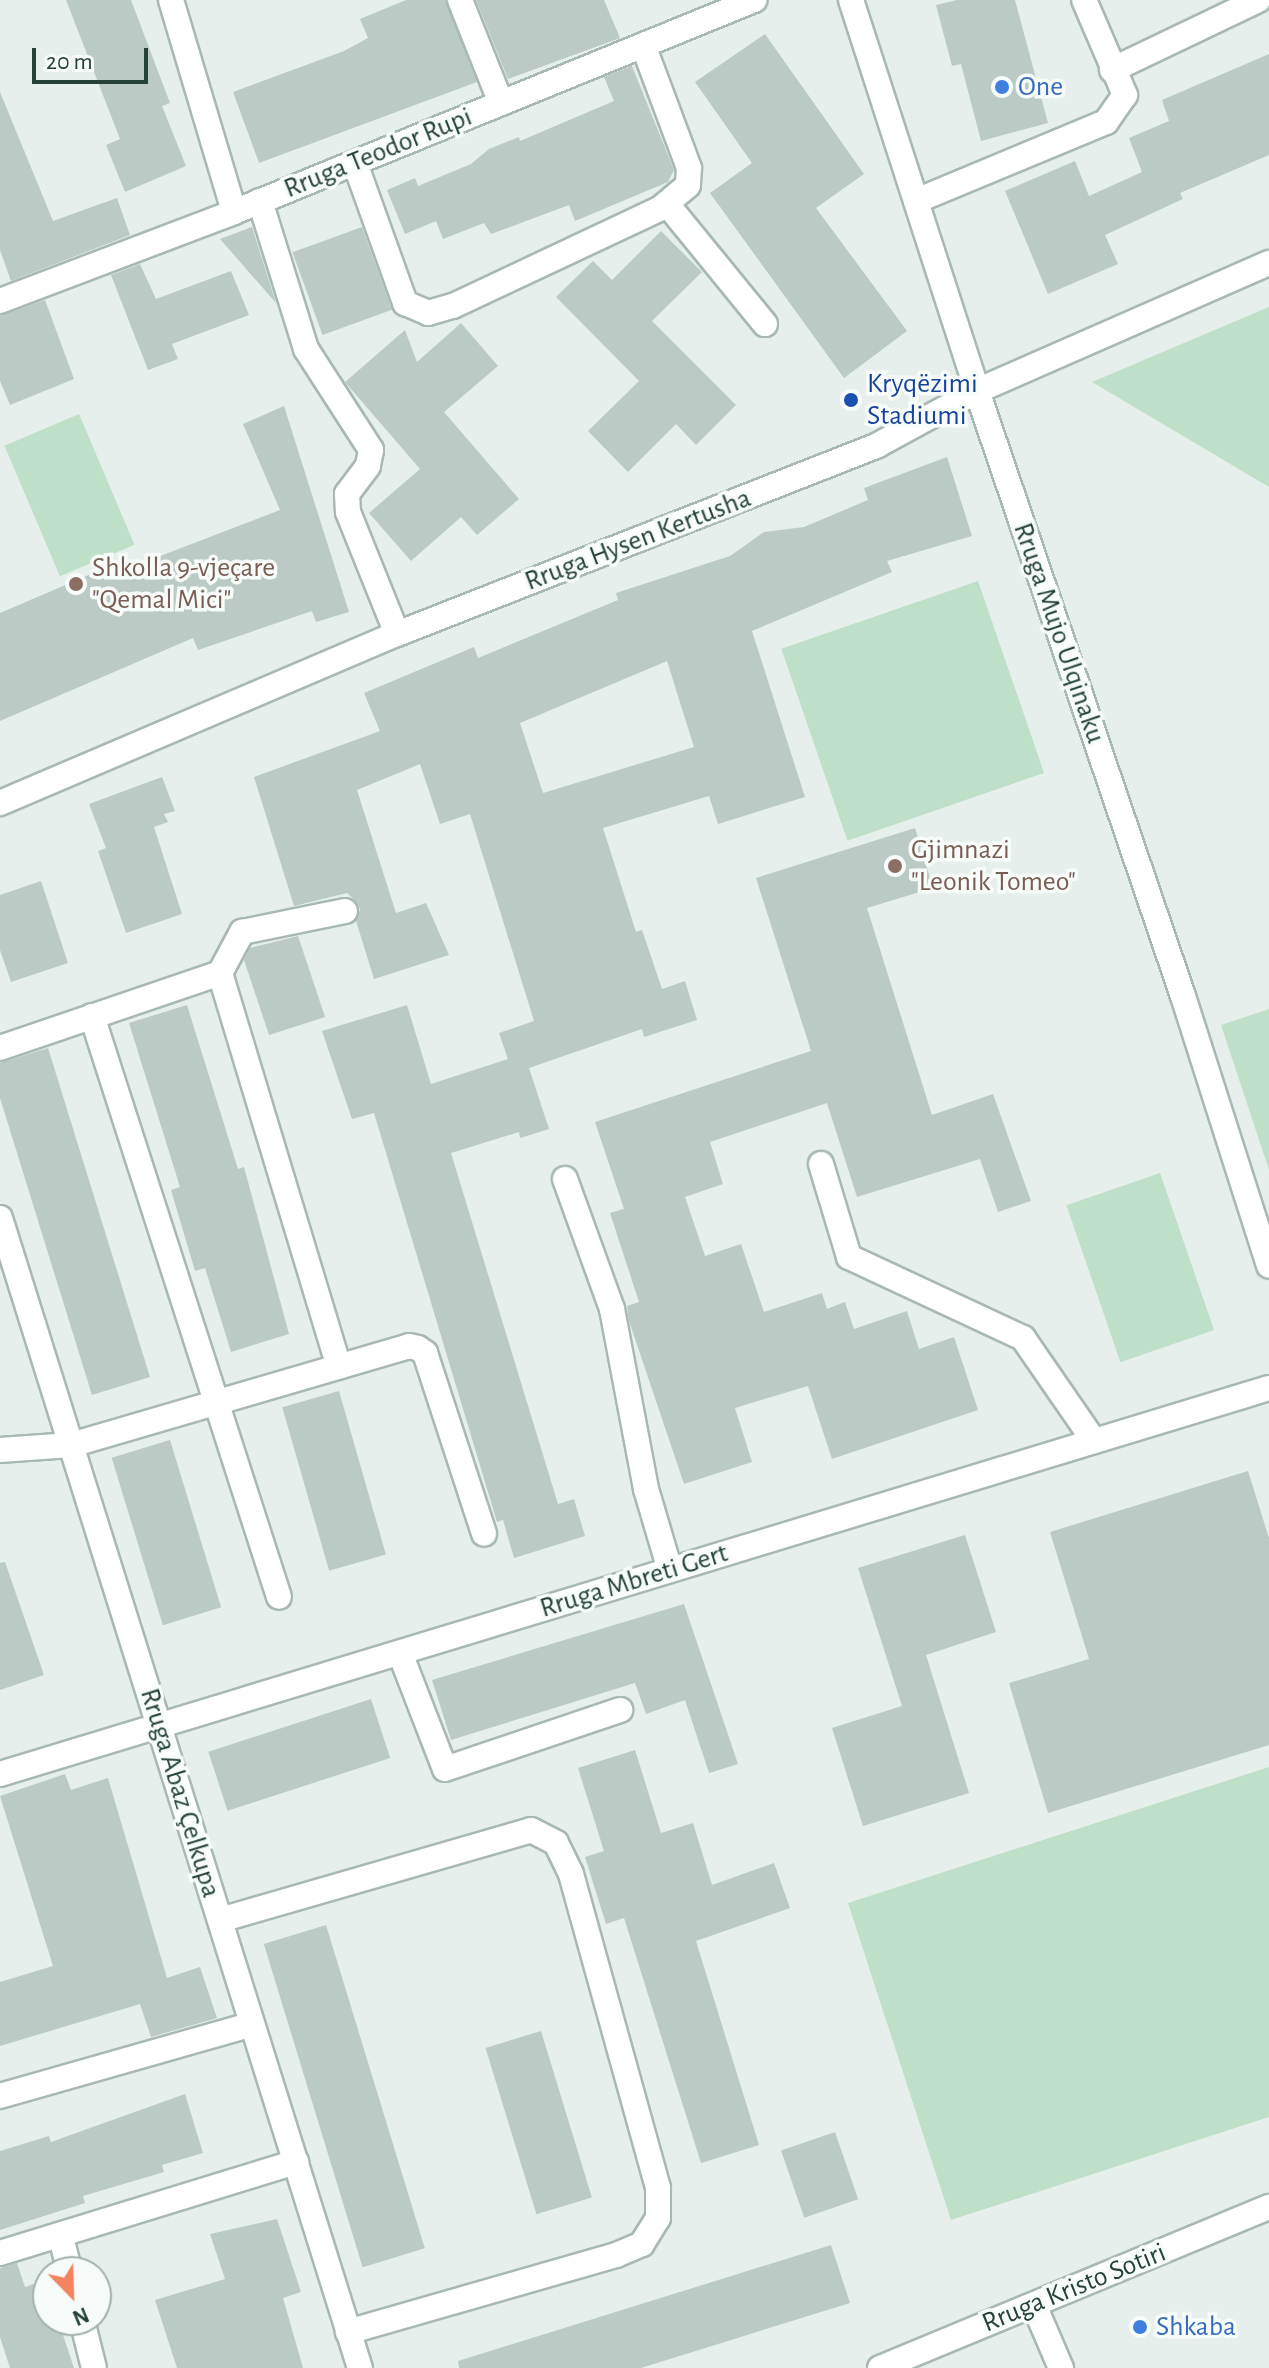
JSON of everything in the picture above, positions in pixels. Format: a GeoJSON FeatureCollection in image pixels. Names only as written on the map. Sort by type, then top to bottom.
{"type":"FeatureCollection","features":[{"type":"Feature","properties":{"kind":"street"},"geometry":{"type":"LineString","coordinates":[[171,0],[234,212]]}},
{"type":"Feature","properties":{"kind":"street"},"geometry":{"type":"LineString","coordinates":[[460,0],[501,103]]}},
{"type":"Feature","properties":{"kind":"street","name":"Rruga Teodor Rupi"},"geometry":{"type":"LineString","coordinates":[[0,301],[234,212],[754,0]]}},
{"type":"Feature","properties":{"kind":"street","name":"Rruga Mujo Ulqinaku"},"geometry":{"type":"LineString","coordinates":[[851,0],[977,391],[1269,1266]]}},
{"type":"Feature","properties":{"kind":"street"},"geometry":{"type":"LineString","coordinates":[[916,201],[1106,122],[1125,95],[1084,0]]}},
{"type":"Feature","properties":{"kind":"street"},"geometry":{"type":"LineString","coordinates":[[1112,70],[1258,0]]}},
{"type":"Feature","properties":{"kind":"street"},"geometry":{"type":"LineString","coordinates":[[355,163],[405,303],[414,311],[453,306],[667,204],[688,185],[689,168],[643,45]]}},
{"type":"Feature","properties":{"kind":"street"},"geometry":{"type":"LineString","coordinates":[[260,201],[306,349],[371,450],[368,466],[347,494],[348,512],[397,634]]}},
{"type":"Feature","properties":{"kind":"street"},"geometry":{"type":"LineString","coordinates":[[667,204],[765,324]]}},
{"type":"Feature","properties":{"kind":"street","name":"Rruga Hysen Kertusha"},"geometry":{"type":"LineString","coordinates":[[0,803],[397,634],[876,446],[977,391],[1269,263]]}},
{"type":"Feature","properties":{"kind":"street"},"geometry":{"type":"LineString","coordinates":[[0,1048],[220,973],[242,932],[345,911]]}},
{"type":"Feature","properties":{"kind":"street"},"geometry":{"type":"LineString","coordinates":[[220,973],[339,1366]]}},
{"type":"Feature","properties":{"kind":"street"},"geometry":{"type":"LineString","coordinates":[[92,1016],[219,1401],[279,1597]]}},
{"type":"Feature","properties":{"kind":"street"},"geometry":{"type":"LineString","coordinates":[[821,1164],[849,1257],[1023,1338],[1094,1441]]}},
{"type":"Feature","properties":{"kind":"street"},"geometry":{"type":"LineString","coordinates":[[565,1179],[612,1309],[646,1489],[670,1570]]}},
{"type":"Feature","properties":{"kind":"street","name":"Rruga Abaz Çelkupa"},"geometry":{"type":"LineString","coordinates":[[0,1218],[8,1269],[71,1445],[360,2368]]}},
{"type":"Feature","properties":{"kind":"street"},"geometry":{"type":"LineString","coordinates":[[0,1450],[71,1445],[409,1346],[425,1353],[484,1534]]}},
{"type":"Feature","properties":{"kind":"street","name":"Rruga Mbreti Gert"},"geometry":{"type":"LineString","coordinates":[[0,1774],[1269,1388]]}},
{"type":"Feature","properties":{"kind":"street"},"geometry":{"type":"LineString","coordinates":[[400,1653],[445,1769],[620,1710]]}},
{"type":"Feature","properties":{"kind":"street"},"geometry":{"type":"LineString","coordinates":[[220,1920],[531,1830],[556,1843],[571,1874],[658,2188],[658,2218],[642,2244],[616,2255],[348,2332]]}},
{"type":"Feature","properties":{"kind":"street"},"geometry":{"type":"LineString","coordinates":[[0,2096],[252,2024]]}},
{"type":"Feature","properties":{"kind":"street"},"geometry":{"type":"LineString","coordinates":[[0,2253],[61,2237],[296,2162]]}},
{"type":"Feature","properties":{"kind":"street","name":"Rruga Kristo Sotiri"},"geometry":{"type":"LineString","coordinates":[[880,2368],[1269,2207]]}},
{"type":"Feature","properties":{"kind":"street"},"geometry":{"type":"LineString","coordinates":[[61,2237],[66,2256]]}},
{"type":"Feature","properties":{"kind":"street"},"geometry":{"type":"LineString","coordinates":[[1034,2305],[1061,2368]]}},
{"type":"Feature","properties":{"kind":"street"},"geometry":{"type":"LineString","coordinates":[[86,2336],[94,2368]]}},
{"type":"Feature","properties":{"kind":"green space"},"geometry":{"type":"Polygon","coordinates":[[[1269,307],[1269,487],[1092,382],[1269,307]]]}},
{"type":"Feature","properties":{"kind":"green space"},"geometry":{"type":"Polygon","coordinates":[[[79,414],[134,545],[60,576],[4,446],[79,414]]]}},
{"type":"Feature","properties":{"kind":"green space"},"geometry":{"type":"Polygon","coordinates":[[[978,581],[1044,773],[847,841],[781,649],[978,581]]]}},
{"type":"Feature","properties":{"kind":"green space"},"geometry":{"type":"Polygon","coordinates":[[[1269,1009],[1269,1170],[1221,1025],[1269,1009]]]}},
{"type":"Feature","properties":{"kind":"green space"},"geometry":{"type":"Polygon","coordinates":[[[1160,1173],[1214,1330],[1120,1362],[1066,1205],[1160,1173]]]}},
{"type":"Feature","properties":{"kind":"green space"},"geometry":{"type":"Polygon","coordinates":[[[1269,1767],[1269,2117],[951,2220],[848,1903],[1269,1767]]]}},
{"type":"Feature","properties":{"kind":"building"},"geometry":{"type":"Polygon","coordinates":[[[66,0],[131,0],[170,103],[162,106],[186,166],[125,192],[106,145],[120,139],[66,0]]]}},
{"type":"Feature","properties":{"kind":"building"},"geometry":{"type":"Polygon","coordinates":[[[406,0],[445,0],[477,82],[259,163],[233,92],[344,51],[368,38],[360,19],[406,0]]]}},
{"type":"Feature","properties":{"kind":"building"},"geometry":{"type":"Polygon","coordinates":[[[476,0],[604,0],[620,38],[508,79],[476,0]]]}},
{"type":"Feature","properties":{"kind":"building"},"geometry":{"type":"Polygon","coordinates":[[[957,0],[1015,0],[1048,123],[981,141],[961,64],[952,66],[936,5],[957,0]]]}},
{"type":"Feature","properties":{"kind":"building"},"geometry":{"type":"Polygon","coordinates":[[[765,34],[864,174],[816,208],[907,331],[844,378],[710,193],[752,163],[695,82],[765,34]]]}},
{"type":"Feature","properties":{"kind":"building"},"geometry":{"type":"Polygon","coordinates":[[[1269,54],[1269,155],[1180,193],[1183,199],[1105,235],[1118,264],[1048,294],[1005,191],[1075,161],[1089,196],[1142,172],[1129,138],[1169,121],[1162,100],[1269,54]]]}},
{"type":"Feature","properties":{"kind":"building"},"geometry":{"type":"Polygon","coordinates":[[[632,66],[674,170],[668,182],[575,221],[569,205],[491,234],[484,223],[443,239],[436,221],[405,234],[387,190],[415,178],[418,186],[471,164],[489,149],[519,137],[520,141],[614,101],[604,77],[632,66]]]}},
{"type":"Feature","properties":{"kind":"building"},"geometry":{"type":"Polygon","coordinates":[[[0,92],[53,221],[117,198],[130,235],[11,281],[0,250],[0,92]]]}},
{"type":"Feature","properties":{"kind":"building"},"geometry":{"type":"Polygon","coordinates":[[[252,227],[276,303],[220,239],[252,227]]]}},
{"type":"Feature","properties":{"kind":"building"},"geometry":{"type":"Polygon","coordinates":[[[362,227],[392,310],[323,335],[292,252],[362,227]]]}},
{"type":"Feature","properties":{"kind":"building"},"geometry":{"type":"Polygon","coordinates":[[[661,231],[702,272],[652,321],[736,405],[696,445],[676,424],[628,472],[588,431],[639,381],[556,297],[593,261],[612,280],[661,231]]]}},
{"type":"Feature","properties":{"kind":"building"},"geometry":{"type":"Polygon","coordinates":[[[140,264],[156,299],[231,271],[249,315],[172,344],[178,359],[148,370],[111,275],[140,264]]]}},
{"type":"Feature","properties":{"kind":"building"},"geometry":{"type":"Polygon","coordinates":[[[45,300],[74,379],[10,405],[0,381],[0,316],[45,300]]]}},
{"type":"Feature","properties":{"kind":"building"},"geometry":{"type":"Polygon","coordinates":[[[461,323],[498,366],[444,412],[519,499],[477,535],[461,517],[411,561],[369,513],[420,469],[345,382],[405,330],[417,362],[461,323]]]}},
{"type":"Feature","properties":{"kind":"building"},"geometry":{"type":"Polygon","coordinates":[[[284,406],[349,612],[316,622],[312,611],[198,650],[193,638],[0,721],[0,613],[112,565],[116,573],[280,510],[243,424],[284,406]]]}},
{"type":"Feature","properties":{"kind":"building"},"geometry":{"type":"Polygon","coordinates":[[[947,457],[972,536],[887,561],[892,572],[752,631],[805,797],[718,824],[709,796],[603,828],[636,932],[642,930],[662,989],[685,981],[697,1020],[644,1037],[642,1029],[529,1068],[549,1129],[520,1138],[519,1132],[451,1153],[558,1504],[574,1499],[585,1536],[514,1558],[503,1520],[497,1522],[374,1113],[352,1119],[322,1031],[407,1005],[431,1084],[508,1059],[499,1033],[534,1021],[470,814],[440,824],[420,764],[357,790],[396,913],[426,903],[449,955],[374,979],[356,921],[360,909],[356,901],[347,893],[294,906],[254,777],[380,731],[364,693],[474,647],[478,658],[618,600],[616,593],[730,556],[764,532],[804,527],[868,500],[864,488],[947,457]],[[667,661],[520,723],[543,793],[694,747],[667,661]]]}},
{"type":"Feature","properties":{"kind":"building"},"geometry":{"type":"Polygon","coordinates":[[[162,777],[175,811],[164,814],[168,822],[154,827],[182,914],[126,933],[98,851],[106,848],[89,804],[162,777]]]}},
{"type":"Feature","properties":{"kind":"building"},"geometry":{"type":"Polygon","coordinates":[[[915,828],[933,888],[867,908],[932,1115],[993,1094],[1031,1201],[998,1212],[980,1159],[857,1197],[827,1103],[710,1142],[723,1184],[685,1197],[705,1256],[741,1244],[764,1312],[822,1293],[827,1309],[845,1302],[854,1329],[907,1311],[919,1349],[954,1337],[978,1410],[832,1459],[808,1386],[735,1408],[752,1462],[684,1484],[629,1321],[627,1306],[639,1302],[610,1213],[624,1209],[595,1122],[811,1051],[756,878],[915,828]]]}},
{"type":"Feature","properties":{"kind":"building"},"geometry":{"type":"Polygon","coordinates":[[[41,881],[68,963],[11,982],[0,950],[0,895],[41,881]]]}},
{"type":"Feature","properties":{"kind":"building"},"geometry":{"type":"Polygon","coordinates":[[[298,936],[325,1017],[269,1035],[244,960],[250,948],[298,936]]]}},
{"type":"Feature","properties":{"kind":"building"},"geometry":{"type":"Polygon","coordinates":[[[187,1005],[238,1169],[244,1167],[289,1334],[231,1352],[205,1268],[195,1271],[171,1190],[180,1187],[129,1023],[187,1005]]]}},
{"type":"Feature","properties":{"kind":"building"},"geometry":{"type":"Polygon","coordinates":[[[48,1048],[150,1377],[92,1395],[0,1098],[0,1063],[48,1048]]]}},
{"type":"Feature","properties":{"kind":"building"},"geometry":{"type":"Polygon","coordinates":[[[339,1391],[386,1554],[329,1571],[282,1407],[339,1391]]]}},
{"type":"Feature","properties":{"kind":"building"},"geometry":{"type":"Polygon","coordinates":[[[170,1440],[221,1607],[163,1625],[112,1458],[170,1440]]]}},
{"type":"Feature","properties":{"kind":"building"},"geometry":{"type":"Polygon","coordinates":[[[1248,1471],[1269,1538],[1269,1745],[1048,1813],[1009,1683],[1089,1659],[1050,1532],[1248,1471]]]}},
{"type":"Feature","properties":{"kind":"building"},"geometry":{"type":"Polygon","coordinates":[[[965,1535],[996,1632],[926,1655],[969,1793],[863,1826],[832,1728],[902,1706],[858,1568],[965,1535]]]}},
{"type":"Feature","properties":{"kind":"building"},"geometry":{"type":"Polygon","coordinates":[[[5,1562],[44,1675],[0,1690],[0,1563],[5,1562]]]}},
{"type":"Feature","properties":{"kind":"building"},"geometry":{"type":"Polygon","coordinates":[[[684,1604],[738,1764],[709,1773],[685,1700],[646,1714],[635,1683],[451,1740],[432,1680],[684,1604]]]}},
{"type":"Feature","properties":{"kind":"building"},"geometry":{"type":"Polygon","coordinates":[[[371,1699],[390,1758],[228,1811],[208,1752],[371,1699]]]}},
{"type":"Feature","properties":{"kind":"building"},"geometry":{"type":"Polygon","coordinates":[[[635,1750],[661,1833],[693,1823],[712,1885],[774,1863],[790,1908],[696,1941],[759,2145],[701,2163],[624,1918],[606,1924],[585,1857],[604,1851],[578,1768],[635,1750]]]}},
{"type":"Feature","properties":{"kind":"building"},"geometry":{"type":"Polygon","coordinates":[[[65,1774],[71,1790],[108,1778],[167,1978],[200,1967],[217,2018],[151,2037],[140,2004],[0,2046],[0,1982],[53,1966],[0,1796],[65,1774]]]}},
{"type":"Feature","properties":{"kind":"building"},"geometry":{"type":"Polygon","coordinates":[[[326,1925],[425,2248],[363,2267],[264,1944],[326,1925]]]}},
{"type":"Feature","properties":{"kind":"building"},"geometry":{"type":"Polygon","coordinates":[[[541,2031],[592,2197],[536,2214],[486,2048],[541,2031]]]}},
{"type":"Feature","properties":{"kind":"building"},"geometry":{"type":"Polygon","coordinates":[[[185,2094],[203,2153],[162,2165],[164,2172],[83,2196],[85,2203],[0,2230],[0,2151],[49,2136],[51,2142],[185,2094]]]}},
{"type":"Feature","properties":{"kind":"building"},"geometry":{"type":"Polygon","coordinates":[[[835,2132],[858,2199],[804,2218],[781,2151],[835,2132]]]}},
{"type":"Feature","properties":{"kind":"building"},"geometry":{"type":"Polygon","coordinates":[[[277,2219],[301,2292],[283,2298],[303,2368],[177,2368],[155,2300],[225,2279],[210,2234],[277,2219]]]}},
{"type":"Feature","properties":{"kind":"building"},"geometry":{"type":"Polygon","coordinates":[[[831,2245],[850,2303],[641,2368],[459,2368],[458,2361],[831,2245]]]}},
{"type":"Feature","properties":{"kind":"building"},"geometry":{"type":"Polygon","coordinates":[[[17,2263],[25,2287],[32,2285],[32,2336],[63,2336],[74,2368],[10,2368],[0,2337],[0,2268],[17,2263]]]}},
{"type":"Feature","properties":{"kind":"place","name":"One"},"geometry":{"type":"Point","coordinates":[1002,87]}},
{"type":"Feature","properties":{"kind":"place","name":"Kryqëzimi Stadiumi"},"geometry":{"type":"Point","coordinates":[851,400]}},
{"type":"Feature","properties":{"kind":"place","name":"Shkolla 9-vjeçare \"Qemal Mici\""},"geometry":{"type":"Point","coordinates":[76,584]}},
{"type":"Feature","properties":{"kind":"place","name":"Gjimnazi \"Leonik Tomeo\""},"geometry":{"type":"Point","coordinates":[895,866]}},
{"type":"Feature","properties":{"kind":"place","name":"Shkaba"},"geometry":{"type":"Point","coordinates":[1140,2327]}}]}
